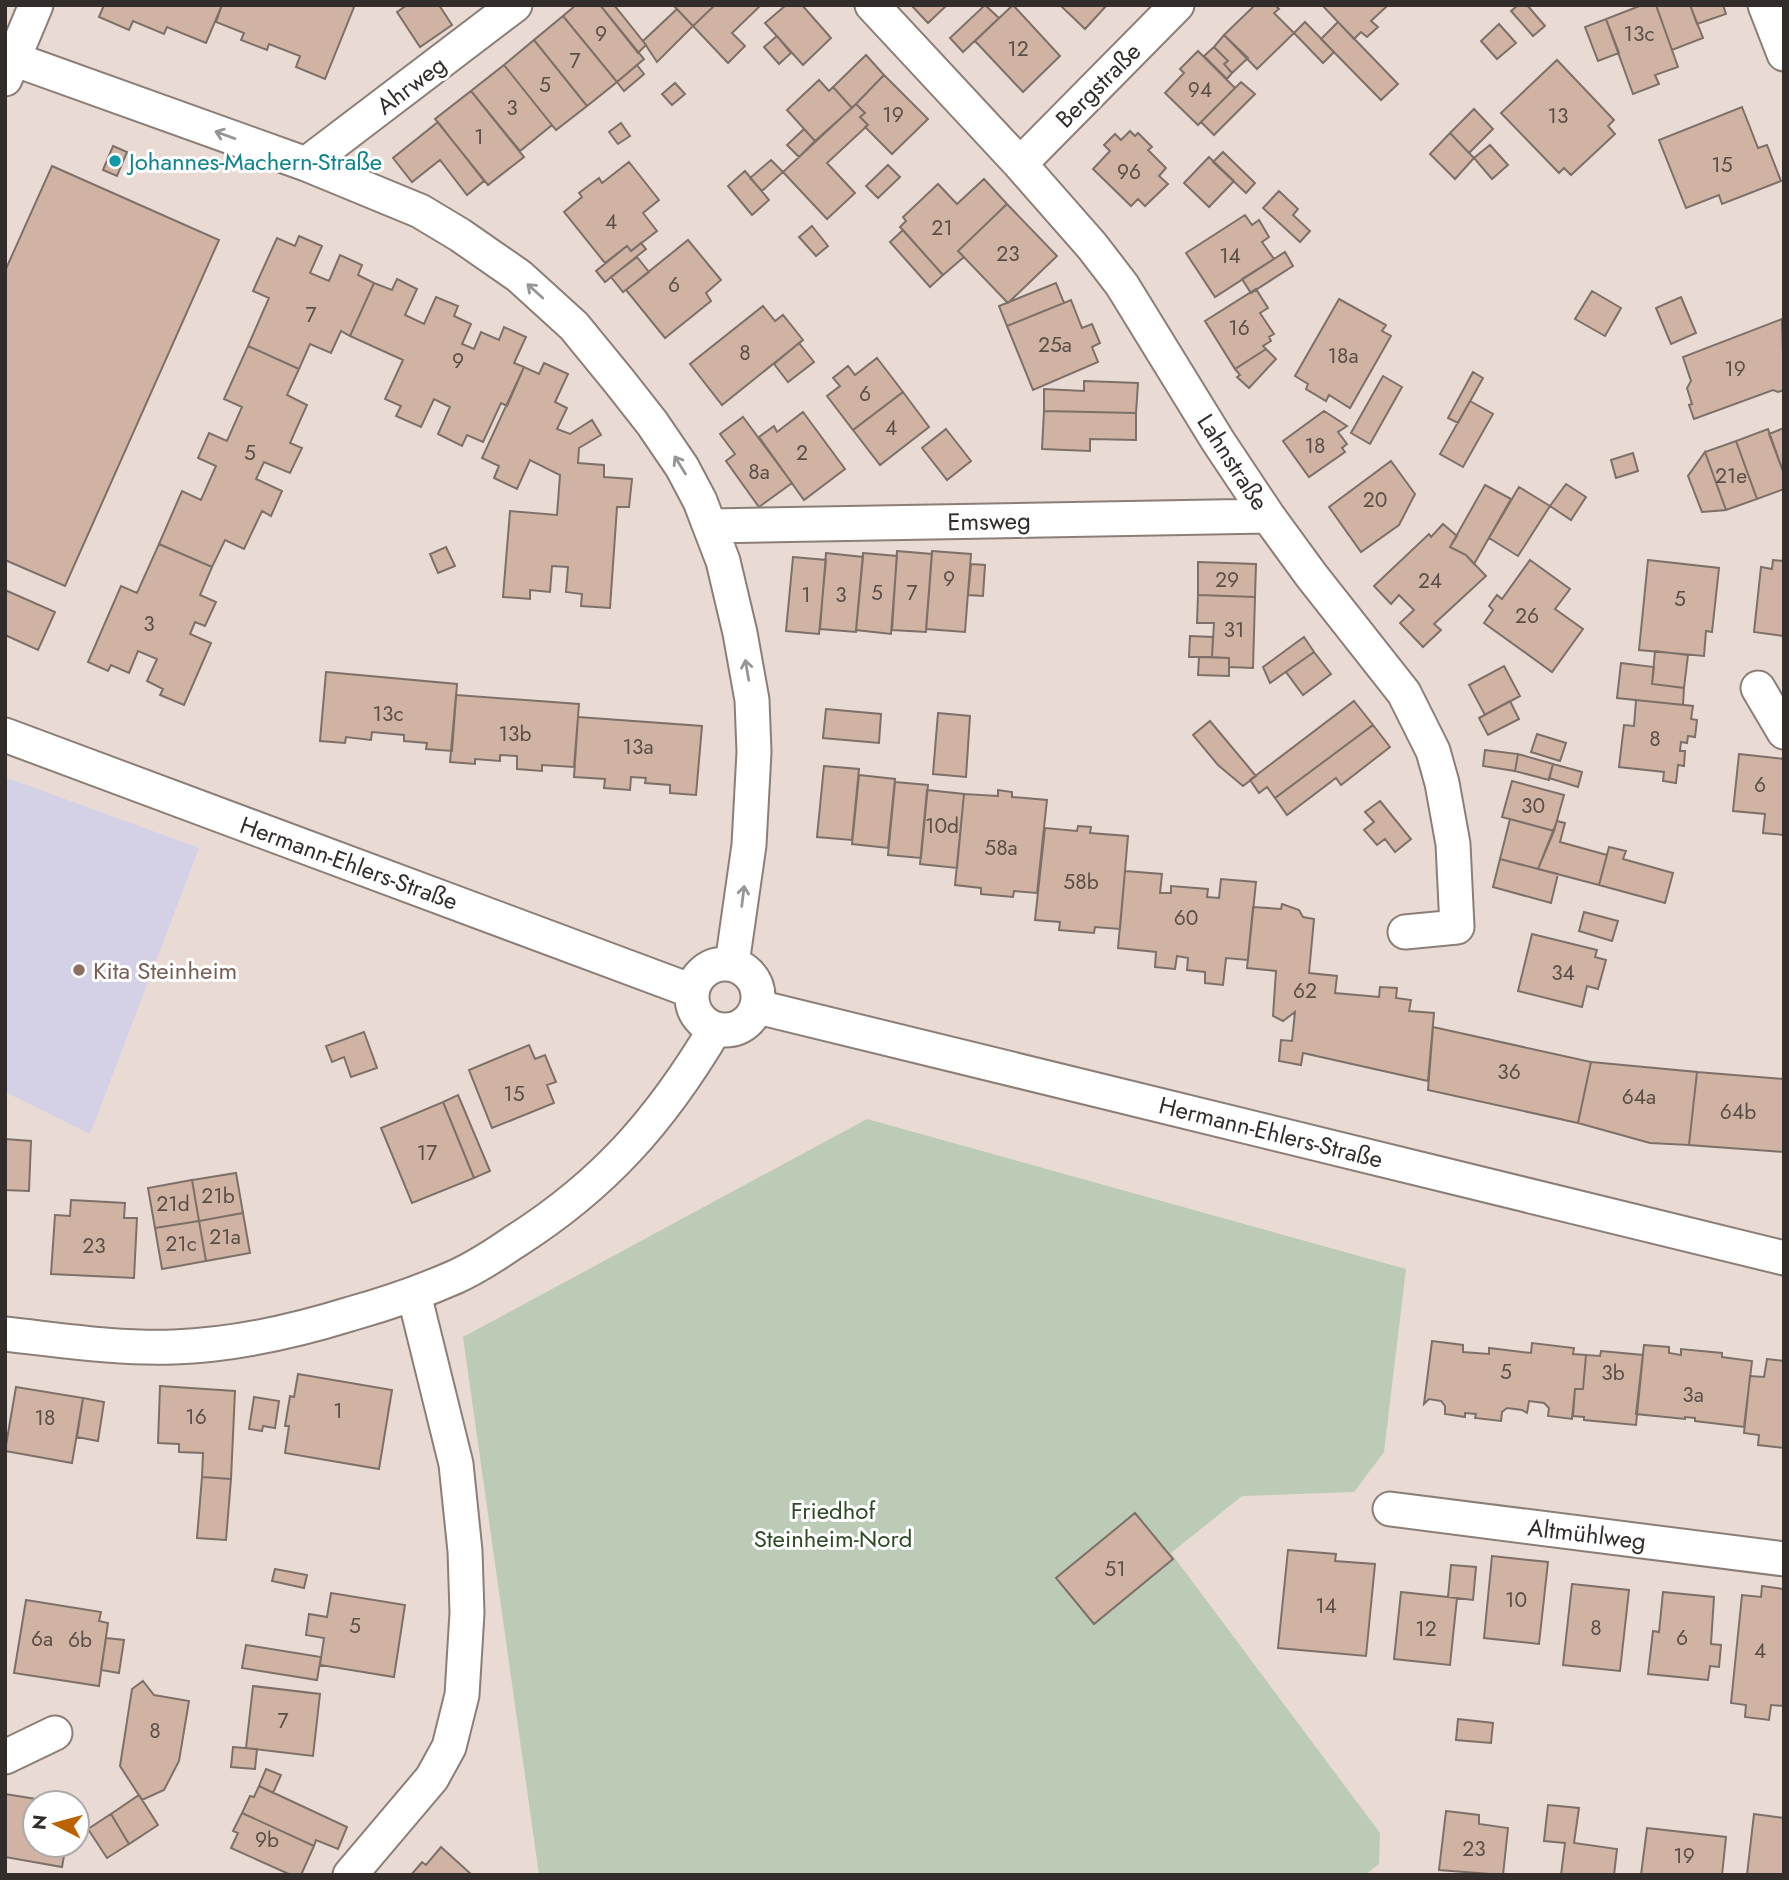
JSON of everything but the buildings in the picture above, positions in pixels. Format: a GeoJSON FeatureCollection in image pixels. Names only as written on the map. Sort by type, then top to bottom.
{"type":"FeatureCollection","features":[{"type":"Feature","properties":{"kind":"street"},"geometry":{"type":"LineString","coordinates":[[36,5],[8,65],[306,164],[419,211],[460,235],[519,276],[574,326],[652,423],[682,467],[711,526],[733,598],[752,701],[754,725],[749,845],[732,964]]}},
{"type":"Feature","properties":{"kind":"street","name":"Ahrweg"},"geometry":{"type":"LineString","coordinates":[[306,164],[515,5]]}},
{"type":"Feature","properties":{"kind":"street","name":"Lahnstraße"},"geometry":{"type":"LineString","coordinates":[[872,5],[1020,164],[1092,246],[1122,285],[1217,441],[1268,516],[1404,693],[1433,751],[1442,783],[1453,844],[1457,927],[1405,932]]}},
{"type":"Feature","properties":{"kind":"street","name":"Bergstraße"},"geometry":{"type":"LineString","coordinates":[[1020,164],[1177,5]]}},
{"type":"Feature","properties":{"kind":"street"},"geometry":{"type":"LineString","coordinates":[[1765,5],[1784,54]]}},
{"type":"Feature","properties":{"kind":"street","name":"Emsweg"},"geometry":{"type":"LineString","coordinates":[[711,526],[1268,516]]}},
{"type":"Feature","properties":{"kind":"street"},"geometry":{"type":"LineString","coordinates":[[1758,688],[1784,732]]}},
{"type":"Feature","properties":{"kind":"street","name":"Hermann-Ehlers-Straße"},"geometry":{"type":"LineString","coordinates":[[5,735],[692,991]]}},
{"type":"Feature","properties":{"kind":"street"},"geometry":{"type":"LineString","coordinates":[[716,964],[732,964],[748,971],[754,977],[758,988],[758,1007],[746,1024],[731,1031],[715,1029],[702,1021],[693,1009],[692,991],[696,980],[707,968],[716,964]]}},
{"type":"Feature","properties":{"kind":"street","name":"Hermann-Ehlers-Straße"},"geometry":{"type":"LineString","coordinates":[[758,1007],[1784,1258]]}},
{"type":"Feature","properties":{"kind":"street"},"geometry":{"type":"LineString","coordinates":[[5,1334],[141,1347],[213,1345],[303,1329],[414,1294],[458,1276],[506,1248],[580,1196],[659,1114],[690,1071],[715,1029]]}},
{"type":"Feature","properties":{"kind":"street"},"geometry":{"type":"LineString","coordinates":[[350,1875],[432,1778],[449,1747],[462,1695],[467,1613],[466,1551],[456,1464],[414,1294]]}},
{"type":"Feature","properties":{"kind":"street","name":"Altmühlweg"},"geometry":{"type":"LineString","coordinates":[[1390,1509],[1784,1559]]}},
{"type":"Feature","properties":{"kind":"street"},"geometry":{"type":"LineString","coordinates":[[5,1757],[55,1733]]}},
{"type":"Feature","properties":{"kind":"shaded area","name":"Kita Steinheim"},"geometry":{"type":"Polygon","coordinates":[[[5,777],[199,848],[90,1134],[5,1092],[5,777]]]}},
{"type":"Feature","properties":{"kind":"green space","name":"Friedhof Steinheim-Nord"},"geometry":{"type":"Polygon","coordinates":[[[867,1119],[1406,1269],[1384,1452],[1354,1492],[1242,1496],[1171,1553],[1380,1833],[1379,1864],[1365,1875],[539,1875],[463,1337],[867,1119]]]}},
{"type":"Feature","properties":{"kind":"place","name":"Johannes-Machern-Straße"},"geometry":{"type":"Point","coordinates":[115,161]}},
{"type":"Feature","properties":{"kind":"place","name":"Kita Steinheim"},"geometry":{"type":"Point","coordinates":[79,970]}}]}
